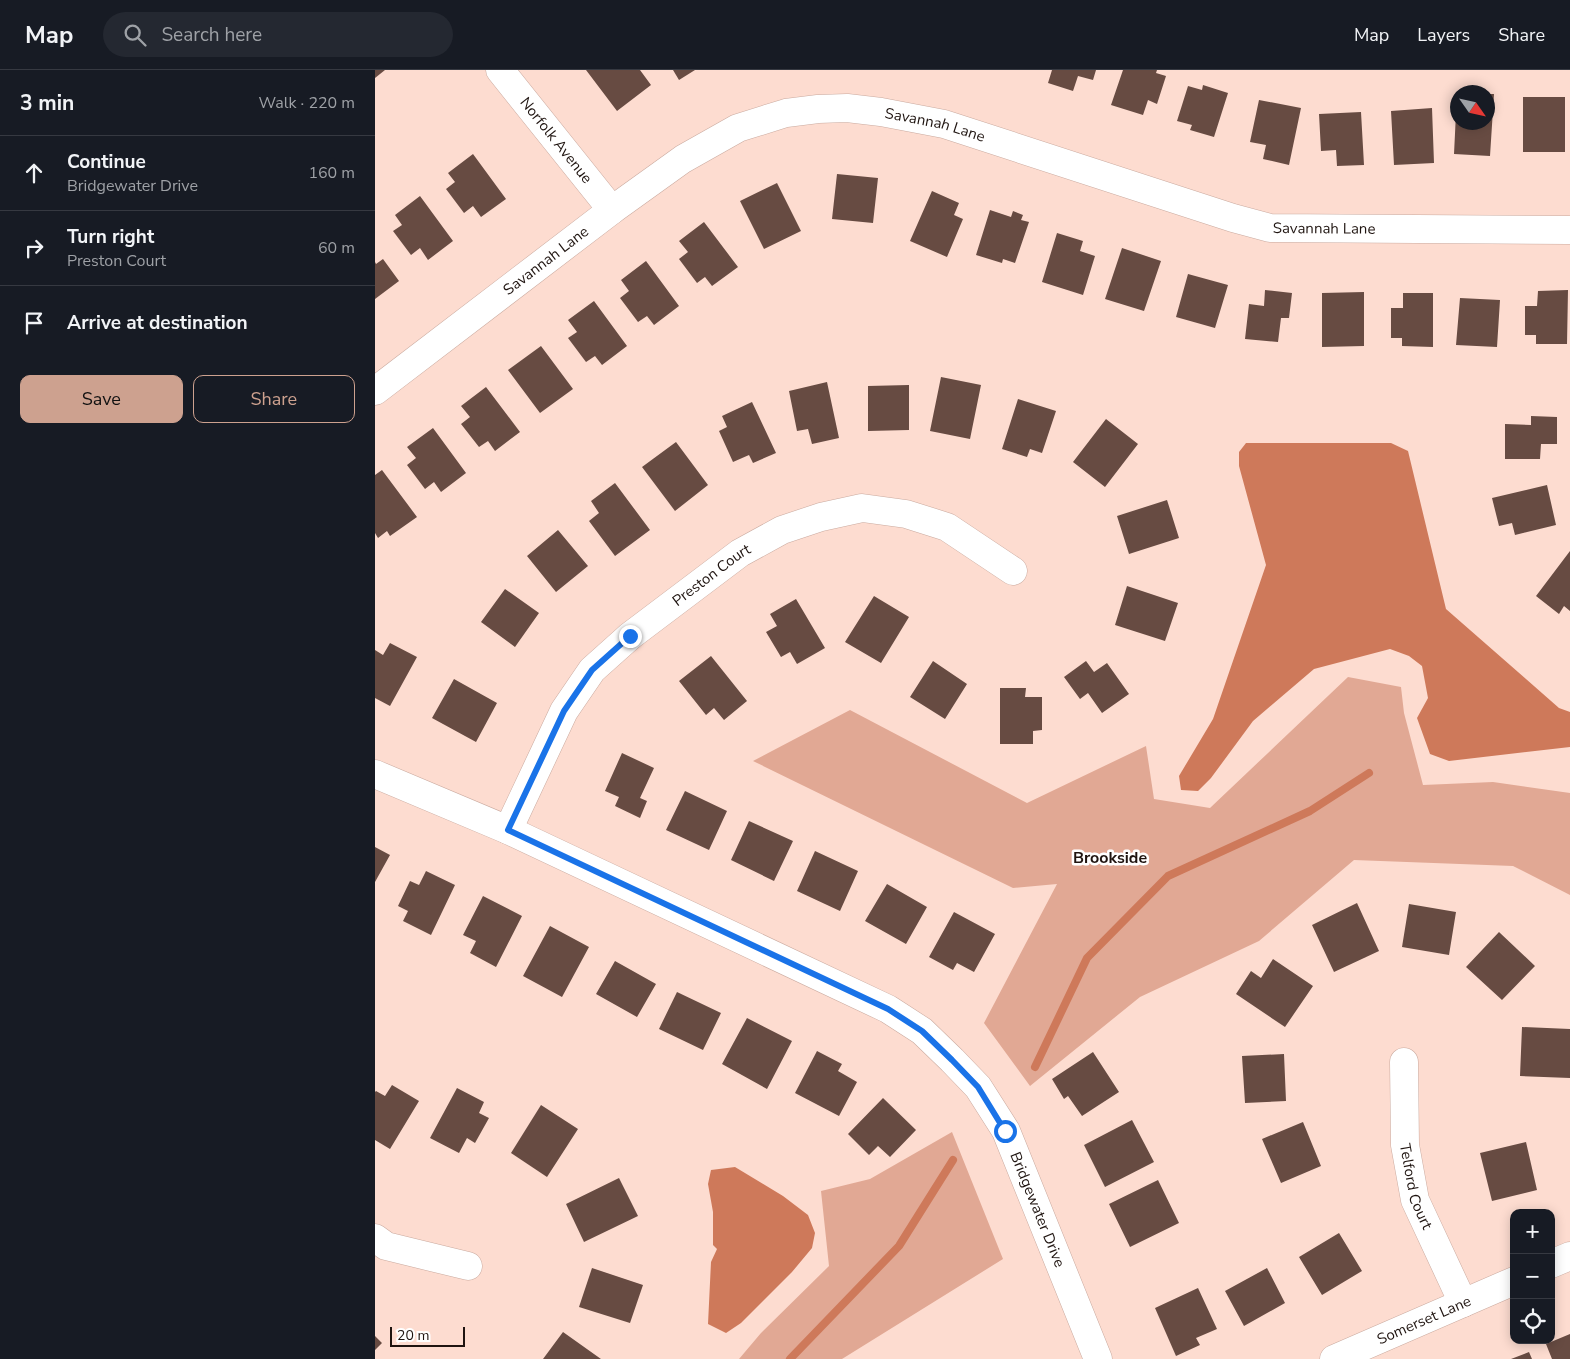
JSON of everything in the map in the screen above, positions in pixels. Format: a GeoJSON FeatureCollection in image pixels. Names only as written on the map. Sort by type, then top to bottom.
{"type":"FeatureCollection","features":[{"type":"Feature","properties":{"kind":"street","name":"Norfolk Avenue"},"geometry":{"type":"LineString","coordinates":[[500,70],[612,210]]}},
{"type":"Feature","properties":{"kind":"street","name":"Savannah Lane"},"geometry":{"type":"LineString","coordinates":[[375,391],[612,210],[683,159],[737,128],[786,113],[847,108],[881,112],[944,124],[1224,215],[1270,228],[1303,230],[1570,230]]}},
{"type":"Feature","properties":{"kind":"street","name":"Preston Court"},"geometry":{"type":"LineString","coordinates":[[508,830],[564,711],[592,670],[630,636],[740,553],[781,530],[821,516],[862,508],[906,514],[947,527],[1013,571]]}},
{"type":"Feature","properties":{"kind":"street","name":"Bridgewater Drive"},"geometry":{"type":"LineString","coordinates":[[375,774],[508,830],[888,1009],[922,1031],[978,1087],[1005,1131],[1098,1359]]}},
{"type":"Feature","properties":{"kind":"street","name":"Telford Court"},"geometry":{"type":"LineString","coordinates":[[1405,1062],[1405,1145],[1415,1200],[1463,1303]]}},
{"type":"Feature","properties":{"kind":"street"},"geometry":{"type":"LineString","coordinates":[[375,1238],[386,1246],[467,1266]]}},
{"type":"Feature","properties":{"kind":"street"},"geometry":{"type":"LineString","coordinates":[[1555,1262],[1570,1256]]}},
{"type":"Feature","properties":{"kind":"street","name":"Somerset Lane"},"geometry":{"type":"LineString","coordinates":[[1334,1359],[1510,1283]]}},
{"type":"Feature","properties":{"kind":"shaded area"},"geometry":{"type":"Polygon","coordinates":[[[1246,443],[1391,443],[1408,451],[1446,609],[1559,708],[1570,712],[1570,747],[1449,761],[1430,754],[1417,718],[1428,698],[1422,666],[1409,656],[1390,649],[1314,669],[1253,721],[1211,778],[1198,791],[1181,790],[1179,776],[1213,719],[1266,565],[1239,466],[1239,452],[1246,443]]]}},
{"type":"Feature","properties":{"kind":"shaded area"},"geometry":{"type":"Polygon","coordinates":[[[1348,677],[1401,687],[1404,713],[1423,785],[1493,782],[1570,793],[1570,895],[1513,866],[1354,860],[1259,941],[1140,997],[1030,1086],[984,1023],[1057,884],[1013,888],[753,761],[850,710],[1027,803],[1146,746],[1154,799],[1210,808],[1348,677]]]}},
{"type":"Feature","properties":{"kind":"shaded area"},"geometry":{"type":"Polygon","coordinates":[[[952,1132],[1003,1259],[842,1359],[739,1359],[761,1333],[829,1266],[821,1191],[870,1179],[952,1132]]]}},
{"type":"Feature","properties":{"kind":"shaded area"},"geometry":{"type":"Polygon","coordinates":[[[735,1167],[783,1196],[808,1215],[815,1233],[812,1248],[792,1272],[741,1323],[726,1333],[708,1324],[711,1262],[717,1249],[713,1245],[713,1212],[708,1184],[711,1170],[735,1167]]]}},
{"type":"Feature","properties":{"kind":"building"},"geometry":{"type":"Polygon","coordinates":[[[375,70],[385,70],[375,78],[375,70]]]}},
{"type":"Feature","properties":{"kind":"building"},"geometry":{"type":"Polygon","coordinates":[[[586,70],[640,70],[651,85],[617,111],[586,70]]]}},
{"type":"Feature","properties":{"kind":"building"},"geometry":{"type":"Polygon","coordinates":[[[673,70],[695,70],[679,80],[673,70]]]}},
{"type":"Feature","properties":{"kind":"building"},"geometry":{"type":"Polygon","coordinates":[[[1052,70],[1096,70],[1093,80],[1078,76],[1073,91],[1048,83],[1052,70]]]}},
{"type":"Feature","properties":{"kind":"building"},"geometry":{"type":"Polygon","coordinates":[[[1123,70],[1157,70],[1156,73],[1166,76],[1157,104],[1148,100],[1143,115],[1111,105],[1123,70]]]}},
{"type":"Feature","properties":{"kind":"building"},"geometry":{"type":"Polygon","coordinates":[[[1203,85],[1228,93],[1214,137],[1190,130],[1192,125],[1177,121],[1188,86],[1202,90],[1203,85]]]}},
{"type":"Feature","properties":{"kind":"building"},"geometry":{"type":"Polygon","coordinates":[[[1523,97],[1565,97],[1565,152],[1523,152],[1523,97]]]}},
{"type":"Feature","properties":{"kind":"building"},"geometry":{"type":"Polygon","coordinates":[[[1259,100],[1301,108],[1289,165],[1263,159],[1266,145],[1250,142],[1259,100]]]}},
{"type":"Feature","properties":{"kind":"building"},"geometry":{"type":"Polygon","coordinates":[[[1432,108],[1434,163],[1394,165],[1391,111],[1432,108]]]}},
{"type":"Feature","properties":{"kind":"building"},"geometry":{"type":"Polygon","coordinates":[[[1361,112],[1364,165],[1337,166],[1336,150],[1321,151],[1319,114],[1361,112]]]}},
{"type":"Feature","properties":{"kind":"building"},"geometry":{"type":"Polygon","coordinates":[[[1455,130],[1492,130],[1490,156],[1454,154],[1455,130]]]}},
{"type":"Feature","properties":{"kind":"building"},"geometry":{"type":"Polygon","coordinates":[[[473,154],[506,199],[481,217],[473,206],[464,213],[446,189],[455,182],[448,173],[473,154]]]}},
{"type":"Feature","properties":{"kind":"building"},"geometry":{"type":"Polygon","coordinates":[[[837,174],[878,178],[873,223],[832,219],[837,174]]]}},
{"type":"Feature","properties":{"kind":"building"},"geometry":{"type":"Polygon","coordinates":[[[777,183],[801,231],[764,249],[740,201],[777,183]]]}},
{"type":"Feature","properties":{"kind":"building"},"geometry":{"type":"Polygon","coordinates":[[[932,191],[959,203],[954,215],[963,219],[947,257],[910,241],[932,191]]]}},
{"type":"Feature","properties":{"kind":"building"},"geometry":{"type":"Polygon","coordinates":[[[420,196],[453,241],[428,260],[420,248],[411,255],[393,231],[402,225],[395,215],[420,196]]]}},
{"type":"Feature","properties":{"kind":"building"},"geometry":{"type":"Polygon","coordinates":[[[990,210],[1011,217],[1013,211],[1023,215],[1021,220],[1029,222],[1015,263],[1003,259],[1002,263],[976,255],[990,210]]]}},
{"type":"Feature","properties":{"kind":"building"},"geometry":{"type":"Polygon","coordinates":[[[704,222],[738,267],[712,286],[705,277],[697,283],[679,259],[688,252],[679,241],[704,222]]]}},
{"type":"Feature","properties":{"kind":"building"},"geometry":{"type":"Polygon","coordinates":[[[1057,233],[1083,241],[1080,251],[1095,256],[1083,295],[1042,282],[1057,233]]]}},
{"type":"Feature","properties":{"kind":"building"},"geometry":{"type":"Polygon","coordinates":[[[1122,248],[1161,261],[1144,311],[1105,299],[1122,248]]]}},
{"type":"Feature","properties":{"kind":"building"},"geometry":{"type":"Polygon","coordinates":[[[383,259],[399,281],[375,299],[375,262],[376,264],[383,259]]]}},
{"type":"Feature","properties":{"kind":"building"},"geometry":{"type":"Polygon","coordinates":[[[646,261],[679,306],[654,325],[647,316],[638,322],[620,298],[629,291],[621,280],[646,261]]]}},
{"type":"Feature","properties":{"kind":"building"},"geometry":{"type":"Polygon","coordinates":[[[1188,274],[1228,285],[1215,328],[1176,317],[1188,274]]]}},
{"type":"Feature","properties":{"kind":"building"},"geometry":{"type":"Polygon","coordinates":[[[1265,290],[1292,293],[1289,318],[1281,318],[1278,342],[1245,339],[1249,304],[1264,306],[1265,290]]]}},
{"type":"Feature","properties":{"kind":"building"},"geometry":{"type":"Polygon","coordinates":[[[1568,290],[1567,344],[1536,344],[1536,335],[1525,335],[1525,306],[1537,306],[1538,291],[1568,290]]]}},
{"type":"Feature","properties":{"kind":"building"},"geometry":{"type":"Polygon","coordinates":[[[1364,292],[1364,346],[1322,347],[1322,293],[1364,292]]]}},
{"type":"Feature","properties":{"kind":"building"},"geometry":{"type":"Polygon","coordinates":[[[1403,293],[1433,293],[1433,347],[1402,346],[1402,338],[1391,338],[1391,308],[1403,308],[1403,293]]]}},
{"type":"Feature","properties":{"kind":"building"},"geometry":{"type":"Polygon","coordinates":[[[1460,298],[1500,300],[1497,347],[1456,345],[1460,298]]]}},
{"type":"Feature","properties":{"kind":"building"},"geometry":{"type":"Polygon","coordinates":[[[594,301],[627,346],[602,365],[595,356],[586,362],[568,338],[577,332],[568,320],[594,301]]]}},
{"type":"Feature","properties":{"kind":"building"},"geometry":{"type":"Polygon","coordinates":[[[541,346],[573,389],[540,413],[508,370],[541,346]]]}},
{"type":"Feature","properties":{"kind":"building"},"geometry":{"type":"Polygon","coordinates":[[[941,377],[981,385],[970,439],[930,431],[941,377]]]}},
{"type":"Feature","properties":{"kind":"building"},"geometry":{"type":"Polygon","coordinates":[[[827,382],[839,438],[812,444],[808,429],[797,431],[789,391],[827,382]]]}},
{"type":"Feature","properties":{"kind":"building"},"geometry":{"type":"Polygon","coordinates":[[[909,385],[909,430],[868,431],[868,386],[909,385]]]}},
{"type":"Feature","properties":{"kind":"building"},"geometry":{"type":"Polygon","coordinates":[[[486,387],[520,432],[495,451],[488,441],[479,447],[461,424],[470,417],[461,406],[486,387]]]}},
{"type":"Feature","properties":{"kind":"building"},"geometry":{"type":"Polygon","coordinates":[[[1018,399],[1056,411],[1042,453],[1030,449],[1027,457],[1002,449],[1018,399]]]}},
{"type":"Feature","properties":{"kind":"building"},"geometry":{"type":"Polygon","coordinates":[[[752,402],[776,453],[753,463],[749,455],[733,462],[719,431],[727,427],[722,416],[752,402]]]}},
{"type":"Feature","properties":{"kind":"building"},"geometry":{"type":"Polygon","coordinates":[[[1531,416],[1557,417],[1557,444],[1541,444],[1540,459],[1505,459],[1505,424],[1531,425],[1531,416]]]}},
{"type":"Feature","properties":{"kind":"building"},"geometry":{"type":"Polygon","coordinates":[[[1106,419],[1138,444],[1105,487],[1073,462],[1106,419]]]}},
{"type":"Feature","properties":{"kind":"building"},"geometry":{"type":"Polygon","coordinates":[[[433,428],[466,473],[441,492],[434,482],[425,489],[407,465],[416,458],[407,447],[433,428]]]}},
{"type":"Feature","properties":{"kind":"building"},"geometry":{"type":"Polygon","coordinates":[[[676,442],[708,485],[675,511],[642,467],[676,442]]]}},
{"type":"Feature","properties":{"kind":"building"},"geometry":{"type":"Polygon","coordinates":[[[382,470],[417,517],[390,536],[387,531],[378,538],[375,533],[375,475],[382,470]]]}},
{"type":"Feature","properties":{"kind":"building"},"geometry":{"type":"Polygon","coordinates":[[[615,483],[650,530],[615,556],[589,521],[599,513],[591,501],[615,483]]]}},
{"type":"Feature","properties":{"kind":"building"},"geometry":{"type":"Polygon","coordinates":[[[1547,485],[1556,525],[1515,535],[1512,523],[1499,526],[1492,498],[1547,485]]]}},
{"type":"Feature","properties":{"kind":"building"},"geometry":{"type":"Polygon","coordinates":[[[1167,500],[1179,538],[1129,554],[1117,516],[1167,500]]]}},
{"type":"Feature","properties":{"kind":"building"},"geometry":{"type":"Polygon","coordinates":[[[558,530],[588,566],[556,592],[527,556],[558,530]]]}},
{"type":"Feature","properties":{"kind":"building"},"geometry":{"type":"Polygon","coordinates":[[[1570,551],[1570,611],[1564,606],[1559,614],[1536,596],[1570,551]]]}},
{"type":"Feature","properties":{"kind":"building"},"geometry":{"type":"Polygon","coordinates":[[[1127,586],[1178,603],[1165,641],[1115,625],[1127,586]]]}},
{"type":"Feature","properties":{"kind":"building"},"geometry":{"type":"Polygon","coordinates":[[[505,589],[539,613],[515,647],[481,622],[505,589]]]}},
{"type":"Feature","properties":{"kind":"building"},"geometry":{"type":"Polygon","coordinates":[[[874,596],[909,617],[881,663],[845,642],[874,596]]]}},
{"type":"Feature","properties":{"kind":"building"},"geometry":{"type":"Polygon","coordinates":[[[796,599],[825,648],[797,664],[790,652],[781,657],[766,632],[777,626],[770,614],[796,599]]]}},
{"type":"Feature","properties":{"kind":"building"},"geometry":{"type":"Polygon","coordinates":[[[390,643],[417,657],[390,706],[375,698],[375,650],[383,655],[390,643]]]}},
{"type":"Feature","properties":{"kind":"building"},"geometry":{"type":"Polygon","coordinates":[[[711,656],[747,701],[724,720],[714,708],[706,715],[679,681],[711,656]]]}},
{"type":"Feature","properties":{"kind":"building"},"geometry":{"type":"Polygon","coordinates":[[[933,661],[967,684],[945,719],[910,697],[933,661]]]}},
{"type":"Feature","properties":{"kind":"building"},"geometry":{"type":"Polygon","coordinates":[[[1086,661],[1094,672],[1107,663],[1129,694],[1102,713],[1088,693],[1080,699],[1064,677],[1086,661]]]}},
{"type":"Feature","properties":{"kind":"building"},"geometry":{"type":"Polygon","coordinates":[[[454,679],[497,703],[476,742],[432,718],[454,679]]]}},
{"type":"Feature","properties":{"kind":"building"},"geometry":{"type":"Polygon","coordinates":[[[1000,688],[1026,688],[1025,697],[1042,697],[1042,730],[1033,731],[1033,744],[1000,744],[1000,688]]]}},
{"type":"Feature","properties":{"kind":"building"},"geometry":{"type":"Polygon","coordinates":[[[622,753],[654,768],[640,798],[647,801],[640,818],[615,806],[619,797],[605,791],[622,753]]]}},
{"type":"Feature","properties":{"kind":"building"},"geometry":{"type":"Polygon","coordinates":[[[685,791],[727,811],[709,850],[666,830],[685,791]]]}},
{"type":"Feature","properties":{"kind":"building"},"geometry":{"type":"Polygon","coordinates":[[[749,821],[793,841],[774,881],[731,860],[749,821]]]}},
{"type":"Feature","properties":{"kind":"building"},"geometry":{"type":"Polygon","coordinates":[[[375,847],[390,855],[375,882],[375,847]]]}},
{"type":"Feature","properties":{"kind":"building"},"geometry":{"type":"Polygon","coordinates":[[[815,851],[858,871],[840,911],[797,891],[815,851]]]}},
{"type":"Feature","properties":{"kind":"building"},"geometry":{"type":"Polygon","coordinates":[[[426,871],[455,885],[431,935],[403,921],[408,911],[398,906],[410,881],[419,885],[426,871]]]}},
{"type":"Feature","properties":{"kind":"building"},"geometry":{"type":"Polygon","coordinates":[[[887,884],[927,907],[906,944],[865,921],[887,884]]]}},
{"type":"Feature","properties":{"kind":"building"},"geometry":{"type":"Polygon","coordinates":[[[483,896],[522,916],[496,967],[470,953],[476,941],[463,935],[483,896]]]}},
{"type":"Feature","properties":{"kind":"building"},"geometry":{"type":"Polygon","coordinates":[[[1357,903],[1379,951],[1334,972],[1312,925],[1357,903]]]}},
{"type":"Feature","properties":{"kind":"building"},"geometry":{"type":"Polygon","coordinates":[[[1409,904],[1456,912],[1449,955],[1402,947],[1409,904]]]}},
{"type":"Feature","properties":{"kind":"building"},"geometry":{"type":"Polygon","coordinates":[[[954,912],[995,934],[974,972],[957,963],[953,970],[929,957],[954,912]]]}},
{"type":"Feature","properties":{"kind":"building"},"geometry":{"type":"Polygon","coordinates":[[[550,926],[589,947],[562,997],[523,976],[550,926]]]}},
{"type":"Feature","properties":{"kind":"building"},"geometry":{"type":"Polygon","coordinates":[[[1499,932],[1535,966],[1502,1000],[1466,967],[1499,932]]]}},
{"type":"Feature","properties":{"kind":"building"},"geometry":{"type":"Polygon","coordinates":[[[1273,959],[1313,986],[1285,1027],[1236,994],[1251,971],[1261,978],[1273,959]]]}},
{"type":"Feature","properties":{"kind":"building"},"geometry":{"type":"Polygon","coordinates":[[[615,961],[656,984],[637,1017],[596,994],[615,961]]]}},
{"type":"Feature","properties":{"kind":"building"},"geometry":{"type":"Polygon","coordinates":[[[677,992],[721,1013],[703,1050],[659,1029],[677,992]]]}},
{"type":"Feature","properties":{"kind":"building"},"geometry":{"type":"Polygon","coordinates":[[[747,1018],[792,1041],[767,1089],[722,1064],[747,1018]]]}},
{"type":"Feature","properties":{"kind":"building"},"geometry":{"type":"Polygon","coordinates":[[[1522,1027],[1570,1029],[1570,1078],[1520,1076],[1522,1027]]]}},
{"type":"Feature","properties":{"kind":"building"},"geometry":{"type":"Polygon","coordinates":[[[817,1051],[842,1064],[838,1071],[857,1082],[839,1116],[795,1093],[817,1051]]]}},
{"type":"Feature","properties":{"kind":"building"},"geometry":{"type":"Polygon","coordinates":[[[1093,1052],[1119,1092],[1082,1116],[1068,1096],[1064,1099],[1052,1079],[1093,1052]]]}},
{"type":"Feature","properties":{"kind":"building"},"geometry":{"type":"Polygon","coordinates":[[[1284,1054],[1286,1101],[1245,1103],[1242,1056],[1284,1054]]]}},
{"type":"Feature","properties":{"kind":"building"},"geometry":{"type":"Polygon","coordinates":[[[392,1085],[419,1101],[390,1149],[375,1140],[375,1092],[385,1096],[392,1085]]]}},
{"type":"Feature","properties":{"kind":"building"},"geometry":{"type":"Polygon","coordinates":[[[457,1088],[484,1102],[479,1113],[489,1118],[475,1143],[467,1138],[459,1153],[430,1138],[457,1088]]]}},
{"type":"Feature","properties":{"kind":"building"},"geometry":{"type":"Polygon","coordinates":[[[883,1098],[916,1130],[890,1157],[878,1146],[869,1155],[848,1134],[883,1098]]]}},
{"type":"Feature","properties":{"kind":"building"},"geometry":{"type":"Polygon","coordinates":[[[541,1105],[578,1129],[547,1177],[511,1153],[541,1105]]]}},
{"type":"Feature","properties":{"kind":"building"},"geometry":{"type":"Polygon","coordinates":[[[1132,1120],[1154,1162],[1105,1187],[1084,1145],[1132,1120]]]}},
{"type":"Feature","properties":{"kind":"building"},"geometry":{"type":"Polygon","coordinates":[[[1303,1122],[1321,1166],[1281,1183],[1262,1139],[1303,1122]]]}},
{"type":"Feature","properties":{"kind":"building"},"geometry":{"type":"Polygon","coordinates":[[[1526,1142],[1537,1190],[1492,1201],[1480,1153],[1526,1142]]]}},
{"type":"Feature","properties":{"kind":"building"},"geometry":{"type":"Polygon","coordinates":[[[619,1178],[638,1216],[584,1242],[566,1204],[619,1178]]]}},
{"type":"Feature","properties":{"kind":"building"},"geometry":{"type":"Polygon","coordinates":[[[1158,1180],[1179,1223],[1130,1247],[1109,1204],[1158,1180]]]}},
{"type":"Feature","properties":{"kind":"building"},"geometry":{"type":"Polygon","coordinates":[[[1339,1233],[1362,1271],[1322,1295],[1299,1257],[1339,1233]]]}},
{"type":"Feature","properties":{"kind":"building"},"geometry":{"type":"Polygon","coordinates":[[[592,1268],[643,1285],[630,1323],[579,1307],[592,1268]]]}},
{"type":"Feature","properties":{"kind":"building"},"geometry":{"type":"Polygon","coordinates":[[[1267,1268],[1285,1303],[1244,1326],[1225,1291],[1267,1268]]]}},
{"type":"Feature","properties":{"kind":"building"},"geometry":{"type":"Polygon","coordinates":[[[1198,1288],[1217,1329],[1196,1338],[1200,1345],[1176,1356],[1155,1308],[1198,1288]]]}},
{"type":"Feature","properties":{"kind":"building"},"geometry":{"type":"Polygon","coordinates":[[[563,1332],[601,1359],[543,1359],[563,1332]]]}},
{"type":"Feature","properties":{"kind":"building"},"geometry":{"type":"Polygon","coordinates":[[[1570,1334],[1570,1359],[1552,1359],[1546,1344],[1555,1344],[1555,1340],[1570,1334]]]}},
{"type":"Feature","properties":{"kind":"building"},"geometry":{"type":"Polygon","coordinates":[[[375,1336],[382,1343],[375,1350],[375,1336]]]}},
{"type":"Feature","properties":{"kind":"building"},"geometry":{"type":"Polygon","coordinates":[[[1529,1352],[1532,1359],[1511,1359],[1529,1352]]]}},
{"type":"Feature","properties":{"kind":"waterway"},"geometry":{"type":"LineString","coordinates":[[1035,1067],[1087,958],[1168,876],[1310,811],[1369,773]]}},
{"type":"Feature","properties":{"kind":"waterway"},"geometry":{"type":"LineString","coordinates":[[790,1359],[899,1246],[953,1160]]}},
{"type":"Feature","properties":{"kind":"district","name":"Brookside"},"geometry":{"type":"Point","coordinates":[1110,857]}},
{"type":"Feature","properties":{"kind":"route"},"geometry":{"type":"LineString","coordinates":[[630,636],[592,670],[564,711],[508,830],[888,1009],[922,1031],[978,1087],[1005,1131]]}}]}
